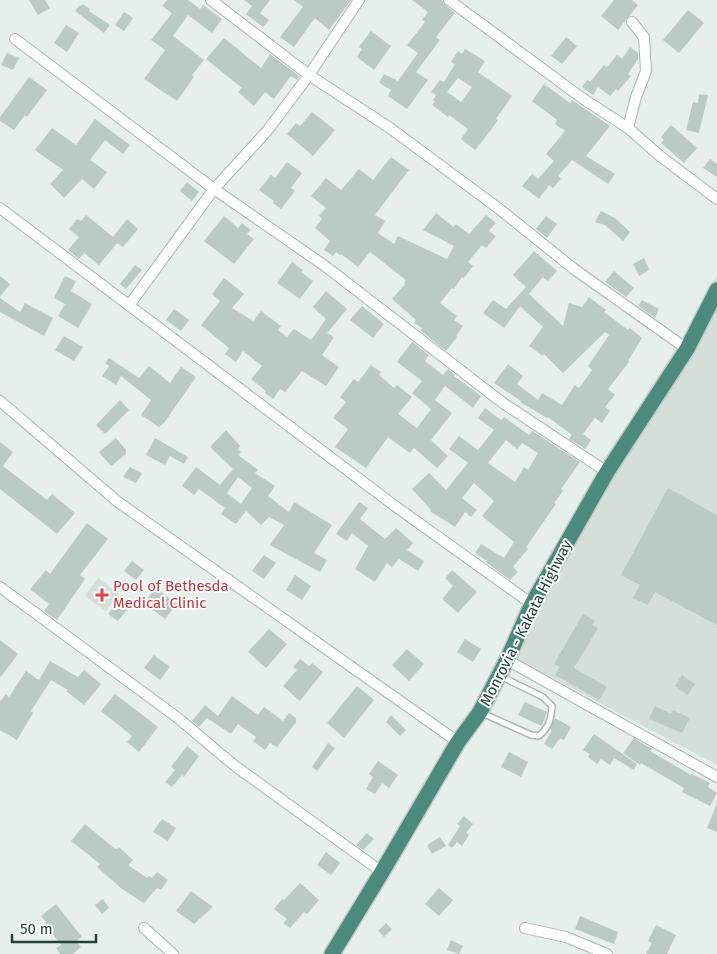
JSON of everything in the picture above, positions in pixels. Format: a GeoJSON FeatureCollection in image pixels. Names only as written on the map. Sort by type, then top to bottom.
{"type":"FeatureCollection","features":[{"type":"Feature","properties":{"kind":"highway","name":"Monrovia - Kakata Highway"},"geometry":{"type":"LineString","coordinates":[[332,954],[458,742],[480,712],[507,660],[532,604],[607,472],[687,349],[717,290]]}},
{"type":"Feature","properties":{"kind":"street"},"geometry":{"type":"LineString","coordinates":[[210,0],[309,74],[397,134],[498,208],[574,269],[687,349]]}},
{"type":"Feature","properties":{"kind":"street"},"geometry":{"type":"LineString","coordinates":[[130,304],[214,189],[268,131],[359,0]]}},
{"type":"Feature","properties":{"kind":"street"},"geometry":{"type":"LineString","coordinates":[[449,0],[582,98],[628,128],[660,156],[717,199]]}},
{"type":"Feature","properties":{"kind":"street"},"geometry":{"type":"LineString","coordinates":[[628,128],[636,97],[646,70],[644,37],[632,22]]}},
{"type":"Feature","properties":{"kind":"street"},"geometry":{"type":"LineString","coordinates":[[15,38],[214,189],[325,266],[503,403],[607,472]]}},
{"type":"Feature","properties":{"kind":"street"},"geometry":{"type":"LineString","coordinates":[[0,208],[130,304],[395,506],[532,604]]}},
{"type":"Feature","properties":{"kind":"street"},"geometry":{"type":"LineString","coordinates":[[0,402],[118,502],[458,742]]}},
{"type":"Feature","properties":{"kind":"street"},"geometry":{"type":"LineString","coordinates":[[0,587],[178,718],[235,766],[382,872]]}},
{"type":"Feature","properties":{"kind":"street"},"geometry":{"type":"LineString","coordinates":[[507,660],[717,777]]}},
{"type":"Feature","properties":{"kind":"street"},"geometry":{"type":"LineString","coordinates":[[144,928],[173,954]]}},
{"type":"Feature","properties":{"kind":"street"},"geometry":{"type":"LineString","coordinates":[[525,928],[566,936],[607,954]]}},
{"type":"Feature","properties":{"kind":"lane"},"geometry":{"type":"LineString","coordinates":[[480,712],[531,735],[539,736],[546,730],[551,720],[552,706],[543,697],[498,676]]}},
{"type":"Feature","properties":{"kind":"shaded area"},"geometry":{"type":"Polygon","coordinates":[[[717,275],[717,765],[513,657],[717,275]]]}},
{"type":"Feature","properties":{"kind":"shaded area","name":"Pool of Bethesda Medical Clinic"},"geometry":{"type":"Polygon","coordinates":[[[98,578],[119,594],[106,611],[85,596],[98,578]]]}},
{"type":"Feature","properties":{"kind":"building"},"geometry":{"type":"Polygon","coordinates":[[[29,0],[45,0],[50,8],[38,15],[29,0]]]}},
{"type":"Feature","properties":{"kind":"building"},"geometry":{"type":"Polygon","coordinates":[[[167,0],[188,0],[200,9],[203,5],[222,19],[212,33],[188,15],[173,36],[204,60],[192,75],[194,77],[177,101],[144,79],[165,50],[151,40],[172,13],[162,6],[167,0]]]}},
{"type":"Feature","properties":{"kind":"building"},"geometry":{"type":"Polygon","coordinates":[[[244,0],[270,0],[260,13],[269,20],[263,27],[246,14],[252,6],[244,0]]]}},
{"type":"Feature","properties":{"kind":"building"},"geometry":{"type":"Polygon","coordinates":[[[294,0],[351,0],[329,30],[315,18],[294,47],[280,37],[303,7],[294,0]]]}},
{"type":"Feature","properties":{"kind":"building"},"geometry":{"type":"Polygon","coordinates":[[[412,0],[442,0],[455,13],[436,37],[440,40],[416,72],[428,80],[407,109],[388,96],[391,90],[379,83],[384,74],[398,81],[418,53],[407,45],[425,22],[422,20],[428,12],[412,0]]]}},
{"type":"Feature","properties":{"kind":"building"},"geometry":{"type":"Polygon","coordinates":[[[614,0],[632,0],[638,5],[618,30],[601,16],[614,0]]]}},
{"type":"Feature","properties":{"kind":"building"},"geometry":{"type":"Polygon","coordinates":[[[83,4],[90,9],[89,11],[110,25],[104,33],[75,11],[83,4]]]}},
{"type":"Feature","properties":{"kind":"building"},"geometry":{"type":"Polygon","coordinates":[[[688,10],[704,23],[679,53],[663,40],[688,10]]]}},
{"type":"Feature","properties":{"kind":"building"},"geometry":{"type":"Polygon","coordinates":[[[124,12],[133,18],[124,31],[115,25],[124,12]]]}},
{"type":"Feature","properties":{"kind":"building"},"geometry":{"type":"Polygon","coordinates":[[[66,25],[79,33],[67,52],[54,43],[66,25]]]}},
{"type":"Feature","properties":{"kind":"building"},"geometry":{"type":"Polygon","coordinates":[[[371,31],[391,46],[374,70],[357,57],[362,49],[359,47],[371,31]]]}},
{"type":"Feature","properties":{"kind":"building"},"geometry":{"type":"Polygon","coordinates":[[[566,37],[577,46],[562,64],[551,56],[566,37]]]}},
{"type":"Feature","properties":{"kind":"building"},"geometry":{"type":"Polygon","coordinates":[[[224,38],[261,68],[270,54],[299,76],[297,80],[291,76],[274,99],[265,92],[254,106],[238,92],[242,88],[206,59],[224,38]]]}},
{"type":"Feature","properties":{"kind":"building"},"geometry":{"type":"Polygon","coordinates":[[[630,47],[638,53],[638,59],[628,74],[631,76],[618,91],[616,89],[610,96],[598,87],[593,95],[582,87],[587,80],[590,82],[604,65],[607,67],[617,55],[622,59],[630,47]]]}},
{"type":"Feature","properties":{"kind":"building"},"geometry":{"type":"Polygon","coordinates":[[[465,49],[485,61],[478,72],[512,96],[496,119],[498,120],[475,150],[461,139],[468,129],[432,105],[436,95],[431,92],[440,80],[444,82],[455,64],[451,62],[458,51],[462,54],[465,49]],[[458,78],[447,92],[461,102],[472,87],[458,78]]]}},
{"type":"Feature","properties":{"kind":"building"},"geometry":{"type":"Polygon","coordinates":[[[7,53],[19,58],[13,70],[1,65],[7,53]]]}},
{"type":"Feature","properties":{"kind":"building"},"geometry":{"type":"Polygon","coordinates":[[[29,77],[47,90],[27,117],[25,115],[14,130],[0,121],[0,117],[29,77]]]}},
{"type":"Feature","properties":{"kind":"building"},"geometry":{"type":"Polygon","coordinates":[[[544,84],[570,103],[572,100],[610,126],[586,156],[615,174],[608,184],[572,160],[558,176],[561,179],[553,188],[549,185],[539,199],[522,186],[532,174],[538,179],[554,161],[546,154],[565,131],[555,124],[557,120],[532,101],[544,84]]]}},
{"type":"Feature","properties":{"kind":"building"},"geometry":{"type":"Polygon","coordinates":[[[699,94],[708,95],[699,133],[686,130],[693,102],[698,103],[699,94]]]}},
{"type":"Feature","properties":{"kind":"building"},"geometry":{"type":"Polygon","coordinates":[[[312,112],[335,130],[313,156],[287,134],[296,123],[300,126],[312,112]]]}},
{"type":"Feature","properties":{"kind":"building"},"geometry":{"type":"Polygon","coordinates":[[[95,119],[130,145],[123,154],[105,140],[90,160],[107,172],[94,189],[82,179],[64,198],[50,184],[63,170],[35,150],[52,128],[76,145],[95,119]]]}},
{"type":"Feature","properties":{"kind":"building"},"geometry":{"type":"Polygon","coordinates":[[[671,125],[697,148],[684,163],[661,143],[664,140],[661,137],[671,125]]]}},
{"type":"Feature","properties":{"kind":"building"},"geometry":{"type":"Polygon","coordinates":[[[391,157],[409,170],[375,215],[385,221],[378,233],[394,244],[398,236],[447,259],[454,246],[423,230],[436,213],[453,227],[456,224],[469,234],[486,215],[496,223],[489,231],[496,236],[486,248],[482,245],[468,262],[473,266],[440,303],[457,316],[454,320],[463,326],[446,351],[421,331],[422,328],[414,323],[416,320],[392,299],[405,284],[406,280],[370,252],[358,267],[341,254],[336,252],[333,256],[324,250],[330,241],[315,228],[322,219],[319,216],[326,208],[311,196],[326,178],[341,190],[359,169],[373,180],[391,157]]]}},
{"type":"Feature","properties":{"kind":"building"},"geometry":{"type":"Polygon","coordinates":[[[710,159],[717,164],[717,177],[703,168],[710,159]]]}},
{"type":"Feature","properties":{"kind":"building"},"geometry":{"type":"Polygon","coordinates":[[[287,162],[302,173],[291,188],[295,191],[281,209],[259,190],[271,175],[275,178],[287,162]]]}},
{"type":"Feature","properties":{"kind":"building"},"geometry":{"type":"Polygon","coordinates":[[[187,182],[199,192],[192,201],[180,191],[187,182]]]}},
{"type":"Feature","properties":{"kind":"building"},"geometry":{"type":"Polygon","coordinates":[[[601,211],[615,218],[630,232],[623,241],[605,225],[595,222],[601,211]]]}},
{"type":"Feature","properties":{"kind":"building"},"geometry":{"type":"Polygon","coordinates":[[[86,215],[113,237],[127,219],[138,229],[123,247],[117,243],[99,265],[84,253],[79,259],[68,250],[79,237],[69,229],[77,219],[81,221],[86,215]]]}},
{"type":"Feature","properties":{"kind":"building"},"geometry":{"type":"Polygon","coordinates":[[[224,216],[238,228],[242,223],[251,230],[247,234],[254,239],[234,264],[204,241],[224,216]]]}},
{"type":"Feature","properties":{"kind":"building"},"geometry":{"type":"Polygon","coordinates":[[[546,216],[557,224],[547,238],[536,229],[546,216]]]}},
{"type":"Feature","properties":{"kind":"building"},"geometry":{"type":"Polygon","coordinates":[[[534,251],[557,271],[548,281],[543,277],[529,294],[563,326],[569,303],[582,307],[589,297],[606,310],[604,312],[642,338],[629,362],[608,389],[615,395],[605,407],[610,411],[602,423],[595,418],[583,434],[591,440],[585,449],[569,439],[572,435],[548,417],[520,402],[494,383],[508,364],[523,376],[517,384],[538,400],[542,393],[562,405],[575,385],[579,388],[592,370],[588,366],[609,335],[605,332],[563,373],[544,354],[543,356],[529,346],[543,327],[520,306],[504,328],[483,313],[493,300],[506,309],[526,287],[513,275],[534,251]]]}},
{"type":"Feature","properties":{"kind":"building"},"geometry":{"type":"Polygon","coordinates":[[[644,258],[649,269],[639,276],[633,264],[644,258]]]}},
{"type":"Feature","properties":{"kind":"building"},"geometry":{"type":"Polygon","coordinates":[[[292,262],[313,281],[300,299],[277,283],[292,262]]]}},
{"type":"Feature","properties":{"kind":"building"},"geometry":{"type":"Polygon","coordinates":[[[135,265],[142,270],[126,289],[120,284],[135,265]]]}},
{"type":"Feature","properties":{"kind":"building"},"geometry":{"type":"Polygon","coordinates":[[[614,271],[634,288],[626,297],[605,282],[614,271]]]}},
{"type":"Feature","properties":{"kind":"building"},"geometry":{"type":"Polygon","coordinates":[[[0,276],[10,284],[0,297],[0,276]]]}},
{"type":"Feature","properties":{"kind":"building"},"geometry":{"type":"Polygon","coordinates":[[[65,276],[76,281],[71,291],[92,304],[78,328],[58,316],[65,304],[54,298],[65,276]]]}},
{"type":"Feature","properties":{"kind":"building"},"geometry":{"type":"Polygon","coordinates":[[[224,278],[244,294],[232,308],[253,321],[261,311],[281,326],[278,330],[287,337],[294,329],[311,340],[326,319],[313,307],[326,291],[347,309],[327,333],[334,337],[322,355],[339,367],[326,386],[302,371],[285,392],[280,389],[273,399],[251,379],[262,366],[243,351],[236,362],[225,354],[229,348],[201,325],[220,301],[212,294],[224,278]]]}},
{"type":"Feature","properties":{"kind":"building"},"geometry":{"type":"Polygon","coordinates":[[[0,298],[20,312],[25,303],[53,318],[44,336],[0,312],[0,298]]]}},
{"type":"Feature","properties":{"kind":"building"},"geometry":{"type":"Polygon","coordinates":[[[642,300],[659,309],[655,318],[638,306],[642,300]]]}},
{"type":"Feature","properties":{"kind":"building"},"geometry":{"type":"Polygon","coordinates":[[[362,306],[384,324],[373,338],[350,320],[362,306]]]}},
{"type":"Feature","properties":{"kind":"building"},"geometry":{"type":"Polygon","coordinates":[[[174,309],[189,320],[181,331],[166,320],[174,309]]]}},
{"type":"Feature","properties":{"kind":"building"},"geometry":{"type":"Polygon","coordinates":[[[64,336],[83,347],[74,361],[55,350],[64,336]]]}},
{"type":"Feature","properties":{"kind":"building"},"geometry":{"type":"Polygon","coordinates":[[[412,342],[429,355],[425,361],[443,375],[448,369],[454,376],[481,396],[473,408],[445,386],[435,400],[452,413],[431,440],[448,456],[437,468],[414,448],[410,453],[388,437],[366,468],[335,447],[348,429],[333,418],[346,402],[340,397],[354,379],[358,382],[371,365],[381,372],[379,375],[394,388],[397,385],[412,397],[398,414],[417,428],[431,409],[412,393],[422,381],[397,362],[412,342]]]}},
{"type":"Feature","properties":{"kind":"building"},"geometry":{"type":"Polygon","coordinates":[[[109,358],[139,378],[149,366],[170,383],[181,367],[196,377],[164,423],[159,427],[141,415],[151,400],[121,376],[116,385],[102,376],[109,366],[105,363],[109,358]]]}},
{"type":"Feature","properties":{"kind":"building"},"geometry":{"type":"Polygon","coordinates":[[[120,400],[129,410],[105,434],[96,425],[120,400]]]}},
{"type":"Feature","properties":{"kind":"building"},"geometry":{"type":"Polygon","coordinates":[[[485,408],[501,420],[504,417],[529,435],[532,431],[580,462],[561,489],[563,491],[554,503],[556,504],[526,547],[528,549],[513,567],[518,572],[510,580],[475,553],[481,544],[504,558],[514,542],[482,516],[494,501],[474,483],[462,498],[477,510],[471,517],[465,512],[455,527],[430,511],[412,489],[429,473],[446,490],[468,463],[449,449],[459,436],[478,450],[494,430],[478,418],[485,408]],[[506,440],[488,463],[515,482],[524,467],[528,470],[538,453],[522,443],[517,449],[506,440]]]}},
{"type":"Feature","properties":{"kind":"building"},"geometry":{"type":"Polygon","coordinates":[[[226,430],[240,446],[238,449],[241,452],[238,455],[258,470],[255,473],[275,486],[268,496],[289,512],[294,502],[332,525],[314,553],[327,560],[320,572],[270,545],[284,525],[269,517],[261,525],[246,511],[236,524],[221,514],[225,508],[199,489],[194,495],[182,486],[196,467],[220,485],[233,469],[210,447],[226,430]],[[238,477],[227,493],[241,504],[252,488],[238,477]]]}},
{"type":"Feature","properties":{"kind":"building"},"geometry":{"type":"Polygon","coordinates":[[[116,438],[126,450],[126,454],[111,466],[99,452],[116,438]]]}},
{"type":"Feature","properties":{"kind":"building"},"geometry":{"type":"Polygon","coordinates":[[[155,438],[188,457],[184,464],[170,456],[165,465],[146,455],[155,438]]]}},
{"type":"Feature","properties":{"kind":"building"},"geometry":{"type":"Polygon","coordinates":[[[0,442],[13,452],[3,466],[47,500],[52,494],[75,513],[57,534],[0,489],[0,442]]]}},
{"type":"Feature","properties":{"kind":"building"},"geometry":{"type":"Polygon","coordinates":[[[130,467],[142,473],[136,483],[123,477],[130,467]]]}},
{"type":"Feature","properties":{"kind":"building"},"geometry":{"type":"Polygon","coordinates":[[[668,488],[717,515],[717,625],[655,592],[648,605],[633,598],[640,585],[621,575],[668,488]]]}},
{"type":"Feature","properties":{"kind":"building"},"geometry":{"type":"Polygon","coordinates":[[[359,502],[368,508],[360,519],[385,539],[396,528],[413,543],[407,550],[424,561],[418,571],[399,559],[392,567],[387,563],[375,582],[355,569],[368,546],[352,533],[347,541],[336,534],[359,502]]]}},
{"type":"Feature","properties":{"kind":"building"},"geometry":{"type":"Polygon","coordinates":[[[87,523],[108,539],[80,575],[85,579],[57,620],[44,611],[49,604],[30,589],[46,570],[50,574],[87,523]]]}},
{"type":"Feature","properties":{"kind":"building"},"geometry":{"type":"Polygon","coordinates":[[[264,555],[276,563],[264,579],[252,571],[264,555]]]}},
{"type":"Feature","properties":{"kind":"building"},"geometry":{"type":"Polygon","coordinates":[[[132,561],[144,570],[136,580],[124,571],[132,561]]]}},
{"type":"Feature","properties":{"kind":"building"},"geometry":{"type":"Polygon","coordinates":[[[452,570],[477,592],[458,613],[442,599],[453,586],[445,578],[452,570]]]}},
{"type":"Feature","properties":{"kind":"building"},"geometry":{"type":"Polygon","coordinates":[[[295,575],[311,586],[302,600],[286,590],[295,575]]]}},
{"type":"Feature","properties":{"kind":"building"},"geometry":{"type":"Polygon","coordinates":[[[156,588],[177,604],[165,619],[144,603],[156,588]]]}},
{"type":"Feature","properties":{"kind":"building"},"geometry":{"type":"Polygon","coordinates":[[[117,602],[127,610],[118,621],[108,614],[117,602]]]}},
{"type":"Feature","properties":{"kind":"building"},"geometry":{"type":"Polygon","coordinates":[[[583,614],[595,621],[592,625],[598,628],[574,668],[607,687],[599,700],[555,675],[560,667],[554,664],[583,614]]]}},
{"type":"Feature","properties":{"kind":"building"},"geometry":{"type":"Polygon","coordinates":[[[269,629],[287,644],[266,668],[248,652],[269,629]]]}},
{"type":"Feature","properties":{"kind":"building"},"geometry":{"type":"Polygon","coordinates":[[[465,639],[481,649],[473,662],[457,652],[465,639]]]}},
{"type":"Feature","properties":{"kind":"building"},"geometry":{"type":"Polygon","coordinates":[[[0,640],[18,654],[0,678],[0,640]]]}},
{"type":"Feature","properties":{"kind":"building"},"geometry":{"type":"Polygon","coordinates":[[[407,649],[424,664],[409,681],[392,665],[407,649]]]}},
{"type":"Feature","properties":{"kind":"building"},"geometry":{"type":"Polygon","coordinates":[[[154,655],[170,667],[160,680],[144,668],[154,655]]]}},
{"type":"Feature","properties":{"kind":"building"},"geometry":{"type":"Polygon","coordinates":[[[300,659],[309,666],[312,663],[323,672],[300,701],[283,686],[297,670],[293,667],[300,659]]]}},
{"type":"Feature","properties":{"kind":"building"},"geometry":{"type":"Polygon","coordinates":[[[50,661],[78,677],[84,670],[101,684],[84,705],[66,691],[68,690],[51,680],[31,711],[33,713],[17,740],[0,730],[0,702],[6,694],[9,697],[26,671],[39,680],[50,661]]]}},
{"type":"Feature","properties":{"kind":"building"},"geometry":{"type":"Polygon","coordinates":[[[682,675],[695,684],[688,695],[675,686],[682,675]]]}},
{"type":"Feature","properties":{"kind":"building"},"geometry":{"type":"Polygon","coordinates":[[[357,686],[374,700],[344,738],[327,723],[357,686]]]}},
{"type":"Feature","properties":{"kind":"building"},"geometry":{"type":"Polygon","coordinates":[[[115,694],[158,727],[139,752],[127,742],[132,736],[101,711],[115,694]]]}},
{"type":"Feature","properties":{"kind":"building"},"geometry":{"type":"Polygon","coordinates":[[[232,696],[258,715],[264,707],[283,721],[289,713],[296,718],[296,722],[277,747],[270,743],[265,750],[253,741],[256,737],[238,724],[231,734],[207,718],[199,727],[192,721],[205,705],[218,716],[232,696]]]}},
{"type":"Feature","properties":{"kind":"building"},"geometry":{"type":"Polygon","coordinates":[[[525,702],[547,712],[542,726],[518,715],[525,702]]]}},
{"type":"Feature","properties":{"kind":"building"},"geometry":{"type":"Polygon","coordinates":[[[655,706],[671,714],[673,710],[690,718],[682,733],[649,719],[655,706]]]}},
{"type":"Feature","properties":{"kind":"building"},"geometry":{"type":"Polygon","coordinates":[[[391,715],[406,730],[400,736],[386,722],[391,715]]]}},
{"type":"Feature","properties":{"kind":"building"},"geometry":{"type":"Polygon","coordinates":[[[555,718],[571,727],[564,740],[560,738],[552,749],[544,744],[552,730],[550,729],[555,718]]]}},
{"type":"Feature","properties":{"kind":"building"},"geometry":{"type":"Polygon","coordinates":[[[594,734],[637,764],[634,770],[614,758],[610,765],[601,759],[597,764],[588,757],[590,754],[583,750],[594,734]]]}},
{"type":"Feature","properties":{"kind":"building"},"geometry":{"type":"Polygon","coordinates":[[[634,738],[652,749],[650,751],[691,775],[710,783],[708,787],[717,793],[710,806],[682,792],[684,788],[641,763],[640,765],[623,753],[634,738]]]}},
{"type":"Feature","properties":{"kind":"building"},"geometry":{"type":"Polygon","coordinates":[[[328,743],[335,748],[317,771],[312,767],[328,743]]]}},
{"type":"Feature","properties":{"kind":"building"},"geometry":{"type":"Polygon","coordinates":[[[187,746],[199,756],[184,777],[182,775],[172,787],[165,782],[175,770],[171,767],[187,746]]]}},
{"type":"Feature","properties":{"kind":"building"},"geometry":{"type":"Polygon","coordinates":[[[509,752],[528,762],[521,777],[501,767],[509,752]]]}},
{"type":"Feature","properties":{"kind":"building"},"geometry":{"type":"Polygon","coordinates":[[[378,761],[398,775],[389,788],[382,783],[375,794],[366,789],[373,777],[369,774],[378,761]]]}},
{"type":"Feature","properties":{"kind":"building"},"geometry":{"type":"Polygon","coordinates":[[[717,803],[717,832],[707,828],[717,803]]]}},
{"type":"Feature","properties":{"kind":"building"},"geometry":{"type":"Polygon","coordinates":[[[464,816],[473,824],[466,833],[469,835],[462,846],[457,842],[452,848],[448,845],[460,826],[457,824],[464,816]]]}},
{"type":"Feature","properties":{"kind":"building"},"geometry":{"type":"Polygon","coordinates":[[[162,819],[176,828],[168,841],[153,832],[162,819]]]}},
{"type":"Feature","properties":{"kind":"building"},"geometry":{"type":"Polygon","coordinates":[[[85,824],[114,848],[117,849],[119,847],[133,860],[128,865],[147,878],[149,876],[152,878],[157,872],[168,880],[161,890],[157,888],[144,903],[122,889],[97,867],[100,864],[71,841],[85,824]]]}},
{"type":"Feature","properties":{"kind":"building"},"geometry":{"type":"Polygon","coordinates":[[[367,833],[374,839],[363,850],[356,845],[367,833]]]}},
{"type":"Feature","properties":{"kind":"building"},"geometry":{"type":"Polygon","coordinates":[[[440,837],[446,846],[432,854],[427,845],[440,837]]]}},
{"type":"Feature","properties":{"kind":"building"},"geometry":{"type":"Polygon","coordinates":[[[326,852],[340,863],[331,875],[317,865],[326,852]]]}},
{"type":"Feature","properties":{"kind":"building"},"geometry":{"type":"Polygon","coordinates":[[[300,883],[319,900],[307,914],[304,912],[290,928],[283,923],[287,919],[274,909],[300,883]]]}},
{"type":"Feature","properties":{"kind":"building"},"geometry":{"type":"Polygon","coordinates":[[[439,888],[453,900],[439,916],[425,904],[439,888]]]}},
{"type":"Feature","properties":{"kind":"building"},"geometry":{"type":"Polygon","coordinates":[[[191,891],[213,907],[194,924],[176,911],[191,891]]]}},
{"type":"Feature","properties":{"kind":"building"},"geometry":{"type":"Polygon","coordinates":[[[103,899],[109,908],[102,914],[95,905],[103,899]]]}},
{"type":"Feature","properties":{"kind":"building"},"geometry":{"type":"Polygon","coordinates":[[[56,904],[82,937],[76,941],[81,947],[73,954],[60,954],[56,948],[61,945],[44,923],[46,922],[41,916],[56,904]]]}},
{"type":"Feature","properties":{"kind":"building"},"geometry":{"type":"Polygon","coordinates":[[[580,916],[618,932],[614,944],[575,929],[580,916]]]}},
{"type":"Feature","properties":{"kind":"building"},"geometry":{"type":"Polygon","coordinates":[[[386,923],[392,929],[384,937],[378,931],[386,923]]]}},
{"type":"Feature","properties":{"kind":"building"},"geometry":{"type":"Polygon","coordinates":[[[656,925],[676,935],[667,954],[646,954],[652,943],[648,941],[656,925]]]}},
{"type":"Feature","properties":{"kind":"building"},"geometry":{"type":"Polygon","coordinates":[[[451,940],[463,946],[459,954],[447,950],[451,940]]]}},
{"type":"Feature","properties":{"kind":"place","name":"Pool of Bethesda Medical Clinic"},"geometry":{"type":"Point","coordinates":[102,595]}}]}
